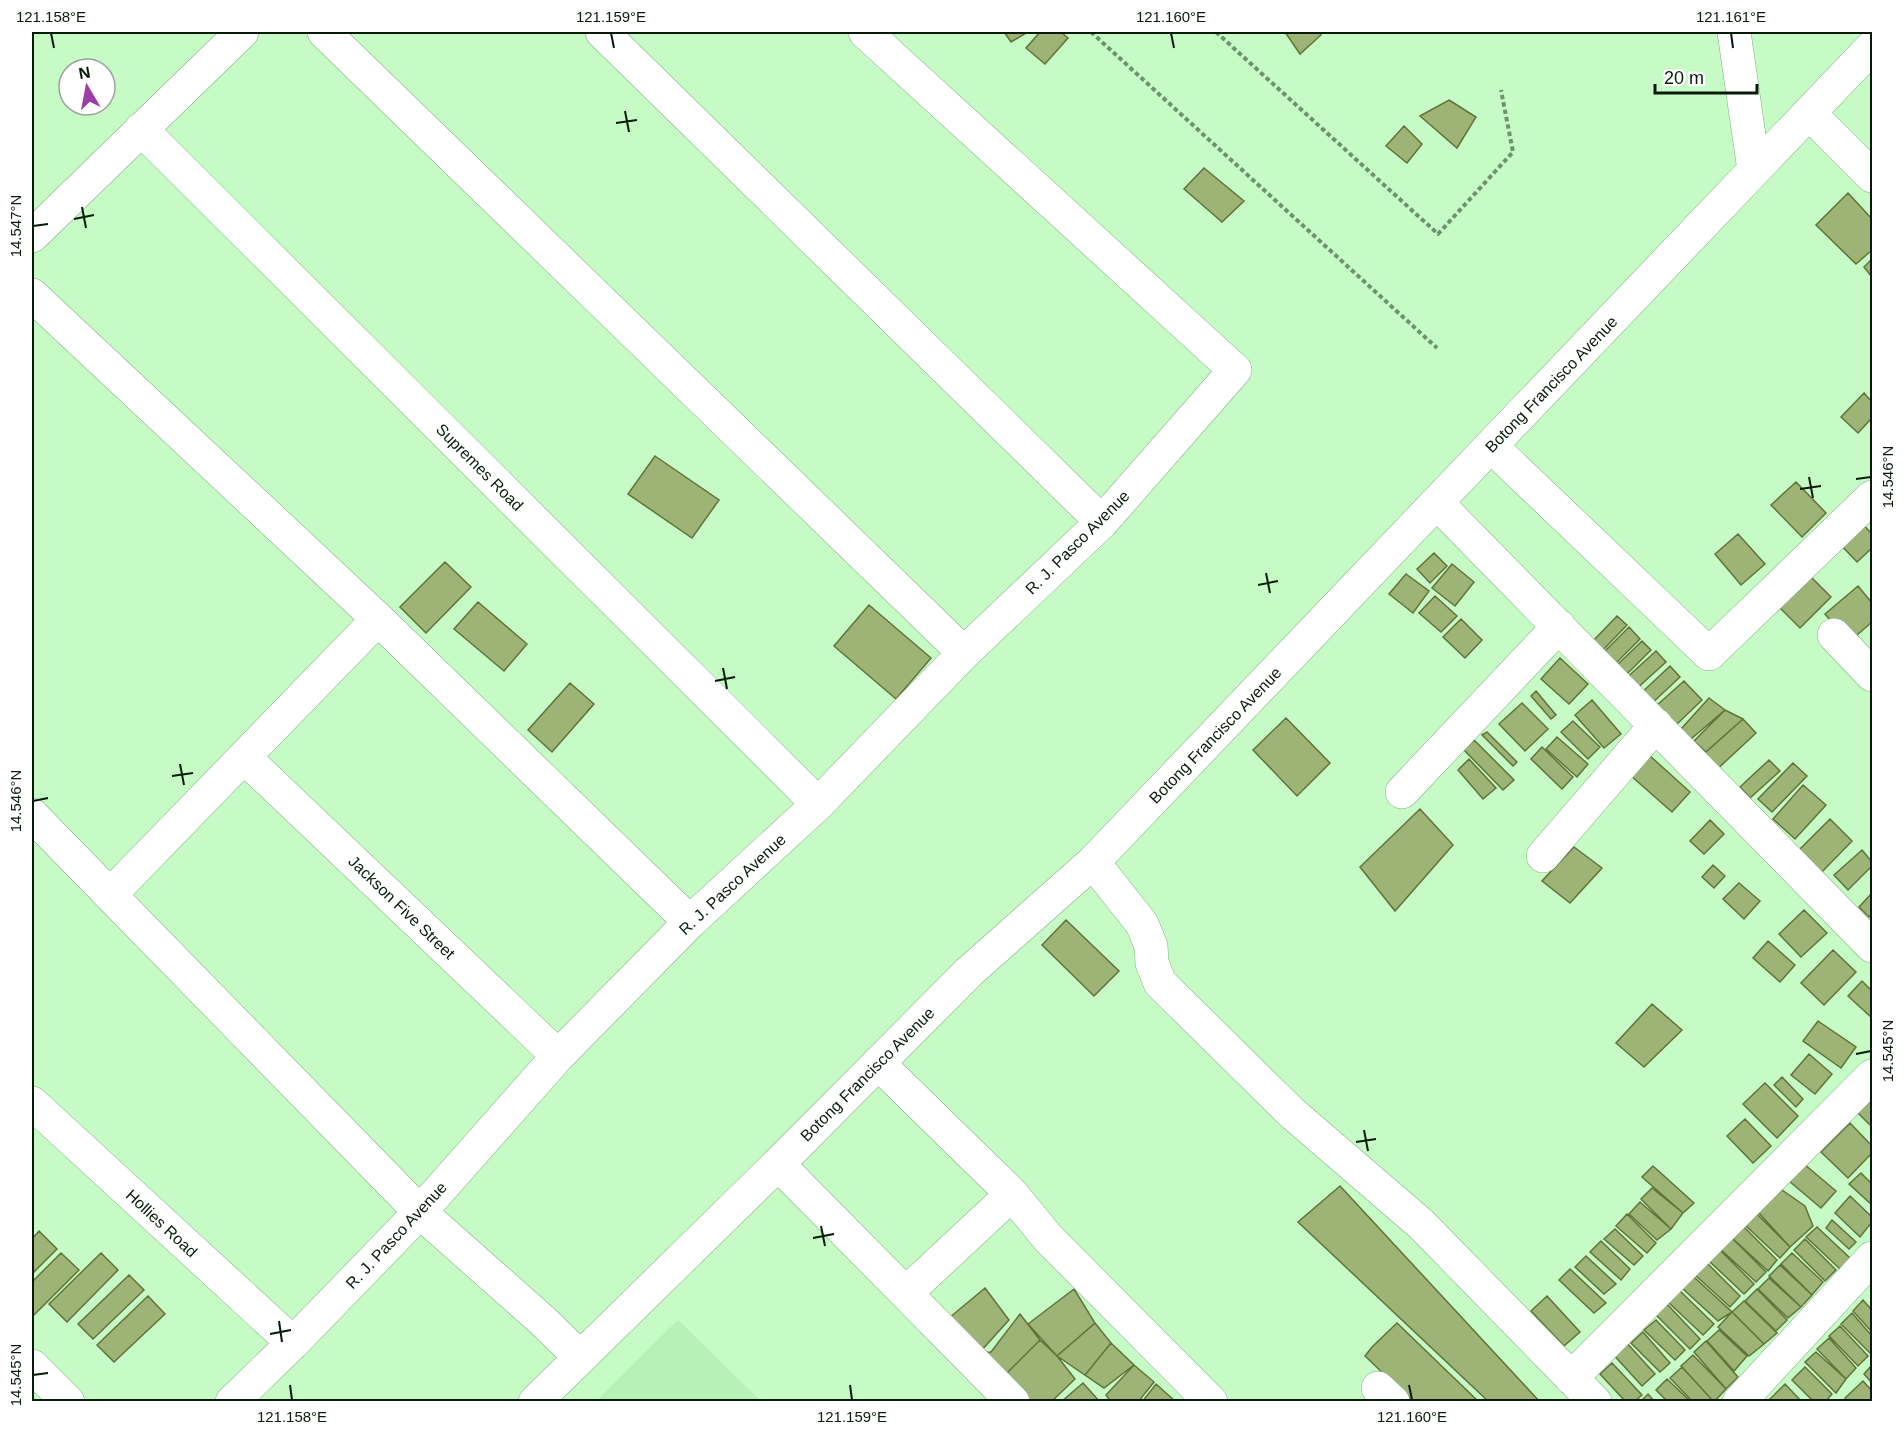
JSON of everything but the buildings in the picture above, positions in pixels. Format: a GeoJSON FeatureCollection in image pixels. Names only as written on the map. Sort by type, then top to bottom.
{"type":"FeatureCollection","features":[{"type":"Feature","properties":{"kind":"street"},"geometry":{"type":"LineString","coordinates":[[32,236],[242,32]]}},
{"type":"Feature","properties":{"kind":"street"},"geometry":{"type":"LineString","coordinates":[[324,32],[964,653]]}},
{"type":"Feature","properties":{"kind":"street"},"geometry":{"type":"LineString","coordinates":[[602,32],[1102,522]]}},
{"type":"Feature","properties":{"kind":"street","name":"R. J. Pasco Avenue"},"geometry":{"type":"LineString","coordinates":[[232,1401],[293,1343],[420,1212],[558,1056],[690,922],[818,804],[964,653],[1102,522],[1235,370],[865,32]]}},
{"type":"Feature","properties":{"kind":"street"},"geometry":{"type":"LineString","coordinates":[[1734,32],[1754,170]]}},
{"type":"Feature","properties":{"kind":"street","name":"Botong Francisco Avenue"},"geometry":{"type":"LineString","coordinates":[[535,1401],[778,1164],[969,972],[1093,862],[1872,46]]}},
{"type":"Feature","properties":{"kind":"street"},"geometry":{"type":"LineString","coordinates":[[1809,113],[1872,176]]}},
{"type":"Feature","properties":{"kind":"street","name":"Supremes Road"},"geometry":{"type":"LineString","coordinates":[[141,129],[818,804]]}},
{"type":"Feature","properties":{"kind":"street"},"geometry":{"type":"LineString","coordinates":[[32,295],[378,619],[690,922]]}},
{"type":"Feature","properties":{"kind":"street"},"geometry":{"type":"LineString","coordinates":[[1491,446],[1709,654],[1868,510]]}},
{"type":"Feature","properties":{"kind":"street"},"geometry":{"type":"LineString","coordinates":[[1437,503],[1872,946]]}},
{"type":"Feature","properties":{"kind":"street"},"geometry":{"type":"LineString","coordinates":[[110,895],[378,619]]}},
{"type":"Feature","properties":{"kind":"street"},"geometry":{"type":"LineString","coordinates":[[1402,792],[1559,626]]}},
{"type":"Feature","properties":{"kind":"street"},"geometry":{"type":"LineString","coordinates":[[1834,636],[1872,675]]}},
{"type":"Feature","properties":{"kind":"street"},"geometry":{"type":"LineString","coordinates":[[1543,856],[1656,725]]}},
{"type":"Feature","properties":{"kind":"street","name":"Jackson Five Street"},"geometry":{"type":"LineString","coordinates":[[245,758],[558,1056]]}},
{"type":"Feature","properties":{"kind":"street"},"geometry":{"type":"LineString","coordinates":[[32,815],[420,1212],[543,1320],[580,1357]]}},
{"type":"Feature","properties":{"kind":"street"},"geometry":{"type":"LineString","coordinates":[[1093,862],[1142,924],[1151,946],[1152,963],[1160,982],[1292,1113],[1421,1224],[1595,1401]]}},
{"type":"Feature","properties":{"kind":"street"},"geometry":{"type":"LineString","coordinates":[[878,1063],[1012,1194],[1048,1238],[1211,1401]]}},
{"type":"Feature","properties":{"kind":"street"},"geometry":{"type":"LineString","coordinates":[[1571,1378],[1872,1076]]}},
{"type":"Feature","properties":{"kind":"street","name":"Hollies Road"},"geometry":{"type":"LineString","coordinates":[[32,1102],[293,1343]]}},
{"type":"Feature","properties":{"kind":"street"},"geometry":{"type":"LineString","coordinates":[[778,1164],[1013,1401]]}},
{"type":"Feature","properties":{"kind":"street"},"geometry":{"type":"LineString","coordinates":[[906,1293],[1012,1194]]}},
{"type":"Feature","properties":{"kind":"street"},"geometry":{"type":"LineString","coordinates":[[1739,1401],[1872,1258]]}},
{"type":"Feature","properties":{"kind":"street"},"geometry":{"type":"LineString","coordinates":[[32,1366],[68,1401]]}},
{"type":"Feature","properties":{"kind":"path"},"geometry":{"type":"LineString","coordinates":[[1090,32],[1437,348]]}},
{"type":"Feature","properties":{"kind":"path"},"geometry":{"type":"LineString","coordinates":[[1216,32],[1438,234],[1513,153],[1501,90]]}},
{"type":"Feature","properties":{"kind":"shaded area"},"geometry":{"type":"Polygon","coordinates":[[[678,1320],[761,1401],[596,1401],[678,1320]]]}}]}
